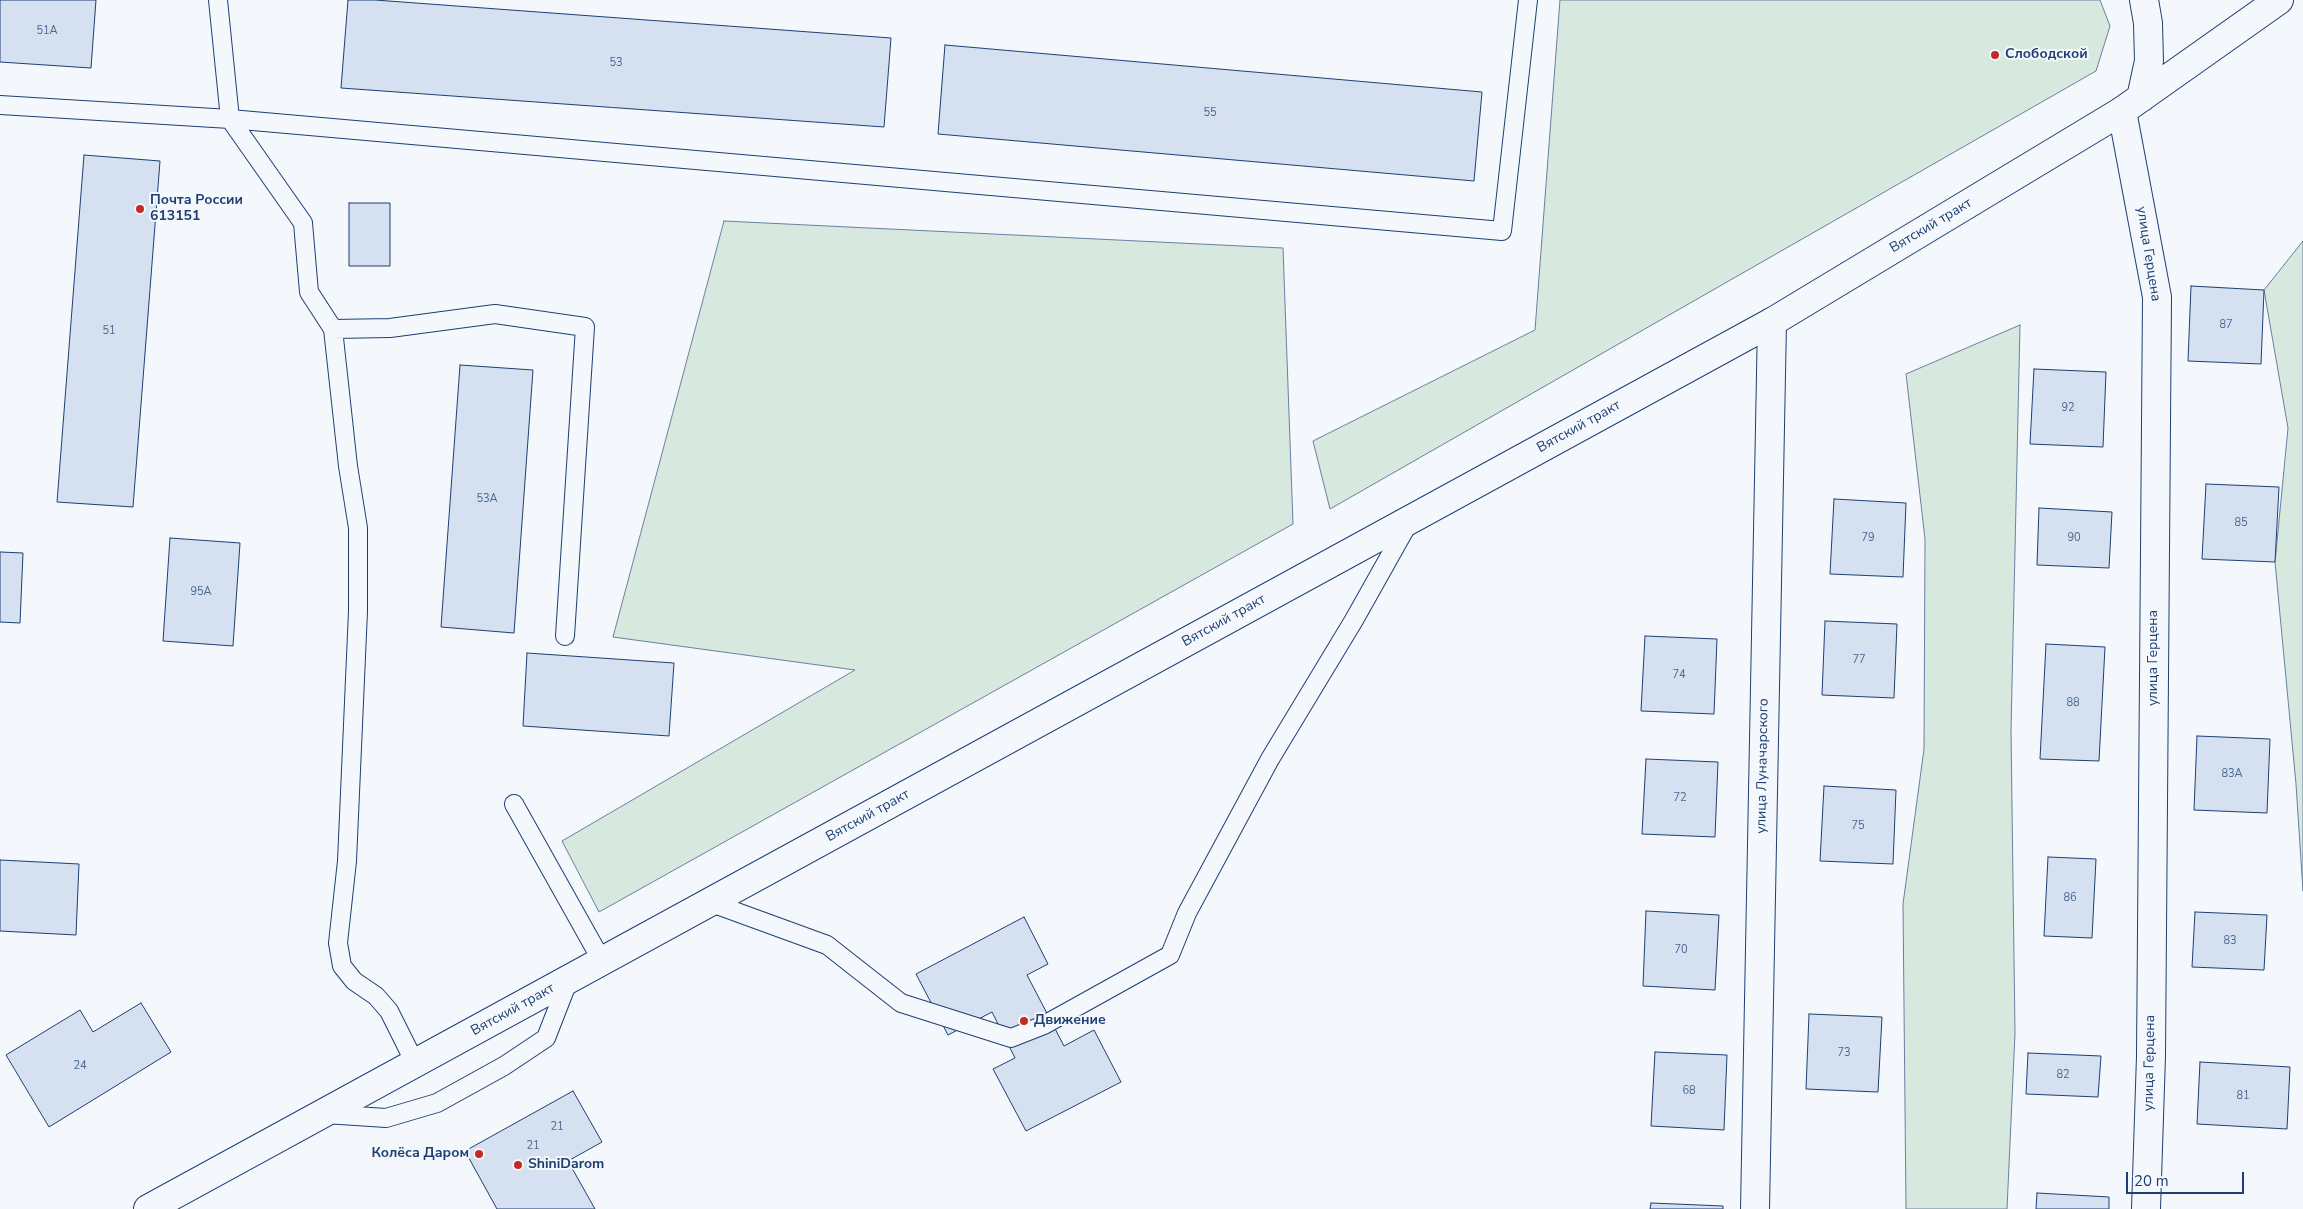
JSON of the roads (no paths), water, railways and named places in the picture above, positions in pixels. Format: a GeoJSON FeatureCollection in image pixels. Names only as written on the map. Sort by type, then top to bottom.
{"type":"FeatureCollection","features":[{"type":"Feature","properties":{"kind":"main road"},"geometry":{"type":"LineString","coordinates":[[2132,104],[2149,61],[2148,23],[2144,0]]}},
{"type":"Feature","properties":{"kind":"main road","name":"Вятский тракт"},"geometry":{"type":"LineString","coordinates":[[148,1209],[1772,322],[2132,104],[2279,0]]}},
{"type":"Feature","properties":{"kind":"main road","name":"улица Герцена"},"geometry":{"type":"LineString","coordinates":[[2132,104],[2157,297],[2151,1046],[2146,1209]]}},
{"type":"Feature","properties":{"kind":"main road","name":"улица Луначарского"},"geometry":{"type":"LineString","coordinates":[[1755,1209],[1772,322]]}},
{"type":"Feature","properties":{"kind":"lane"},"geometry":{"type":"LineString","coordinates":[[218,0],[230,120],[303,223],[310,292],[333,329],[348,466],[358,528],[358,611],[348,851],[338,943],[342,966],[354,981],[376,996],[389,1011],[415,1063]]}},
{"type":"Feature","properties":{"kind":"lane"},"geometry":{"type":"LineString","coordinates":[[0,105],[230,120],[1502,231],[1528,0]]}},
{"type":"Feature","properties":{"kind":"lane"},"geometry":{"type":"LineString","coordinates":[[333,329],[390,328],[495,314],[585,327],[565,636]]}},
{"type":"Feature","properties":{"kind":"lane"},"geometry":{"type":"LineString","coordinates":[[709,902],[826,945],[901,1003],[1011,1038],[1044,1025],[1170,955],[1187,913],[1270,759],[1354,620],[1411,519]]}},
{"type":"Feature","properties":{"kind":"lane"},"geometry":{"type":"LineString","coordinates":[[514,804],[602,961]]}},
{"type":"Feature","properties":{"kind":"lane"},"geometry":{"type":"LineString","coordinates":[[322,1114],[386,1118],[437,1103],[504,1066],[546,1038],[569,979]]}},
{"type":"Feature","properties":{"kind":"place","name":"Слободской"},"geometry":{"type":"Point","coordinates":[1995,55]}},
{"type":"Feature","properties":{"kind":"place","name":"Почта России 613151"},"geometry":{"type":"Point","coordinates":[140,209]}},
{"type":"Feature","properties":{"kind":"place","name":"Движение"},"geometry":{"type":"Point","coordinates":[1024,1021]}},
{"type":"Feature","properties":{"kind":"place","name":"Колёса Даром"},"geometry":{"type":"Point","coordinates":[479,1154]}},
{"type":"Feature","properties":{"kind":"place","name":"ShiniDarom"},"geometry":{"type":"Point","coordinates":[518,1165]}}]}
